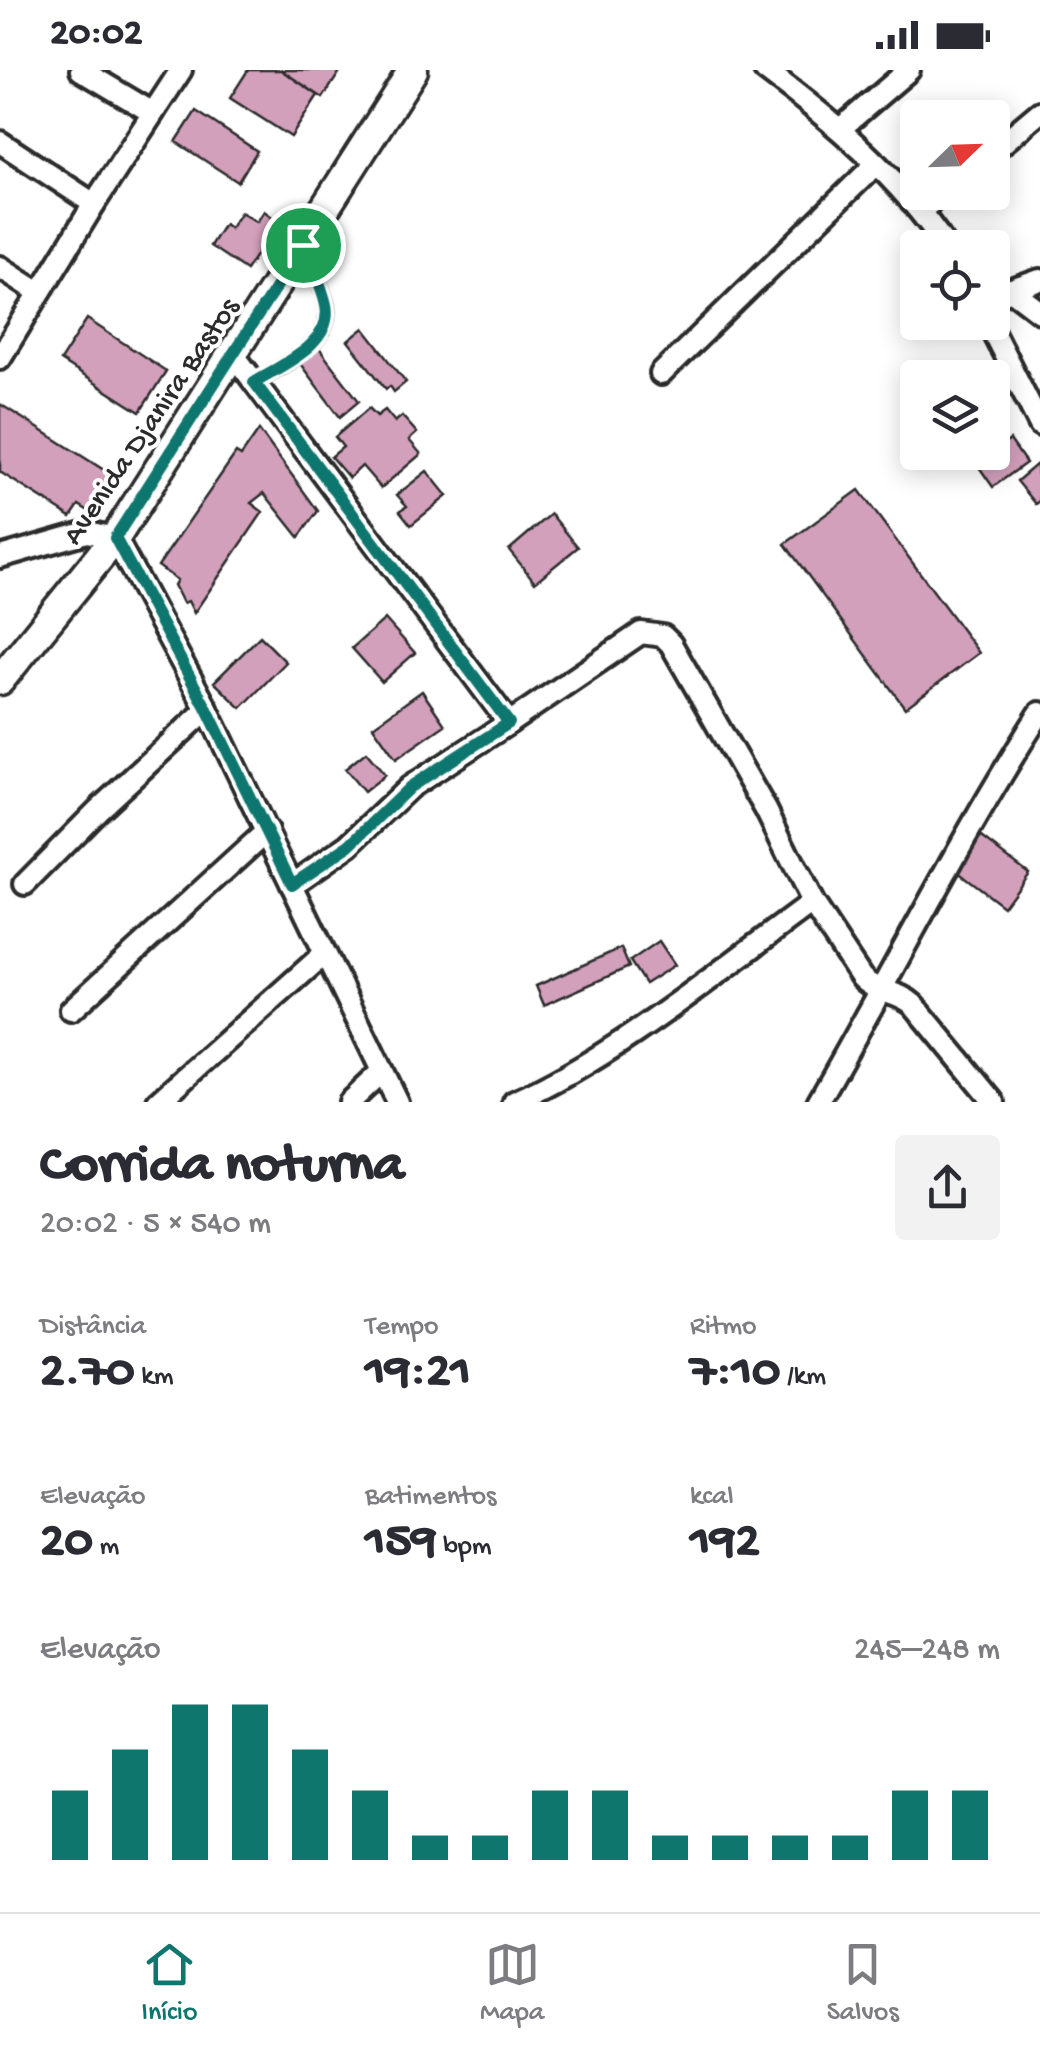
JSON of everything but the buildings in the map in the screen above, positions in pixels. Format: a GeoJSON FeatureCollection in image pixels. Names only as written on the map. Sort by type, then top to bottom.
{"type":"FeatureCollection","features":[{"type":"Feature","properties":{"kind":"main road","name":"Avenida Djanira Bastos"},"geometry":{"type":"LineString","coordinates":[[0,680],[115,538],[408,75]]}},
{"type":"Feature","properties":{"kind":"street"},"geometry":{"type":"LineString","coordinates":[[81,70],[153,113]]}},
{"type":"Feature","properties":{"kind":"street"},"geometry":{"type":"LineString","coordinates":[[0,358],[181,70]]}},
{"type":"Feature","properties":{"kind":"street"},"geometry":{"type":"LineString","coordinates":[[765,70],[840,129],[921,211],[934,230]]}},
{"type":"Feature","properties":{"kind":"street"},"geometry":{"type":"LineString","coordinates":[[840,129],[909,70]]}},
{"type":"Feature","properties":{"kind":"street"},"geometry":{"type":"LineString","coordinates":[[1010,137],[1040,112]]}},
{"type":"Feature","properties":{"kind":"street"},"geometry":{"type":"LineString","coordinates":[[0,142],[94,204]]}},
{"type":"Feature","properties":{"kind":"street"},"geometry":{"type":"LineString","coordinates":[[662,374],[876,165]]}},
{"type":"Feature","properties":{"kind":"street"},"geometry":{"type":"LineString","coordinates":[[0,267],[39,292]]}},
{"type":"Feature","properties":{"kind":"street"},"geometry":{"type":"LineString","coordinates":[[1010,291],[1040,280]]}},
{"type":"Feature","properties":{"kind":"street"},"geometry":{"type":"LineString","coordinates":[[1010,298],[1040,312]]}},
{"type":"Feature","properties":{"kind":"street"},"geometry":{"type":"LineString","coordinates":[[997,340],[1040,425]]}},
{"type":"Feature","properties":{"kind":"street"},"geometry":{"type":"LineString","coordinates":[[234,355],[509,723]]}},
{"type":"Feature","properties":{"kind":"street"},"geometry":{"type":"LineString","coordinates":[[0,557],[87,532],[115,538],[207,709],[398,1102]]}},
{"type":"Feature","properties":{"kind":"street"},"geometry":{"type":"LineString","coordinates":[[292,884],[350,845],[410,787],[641,633],[663,636],[766,810],[812,903],[861,977],[868,984],[904,996],[994,1102]]}},
{"type":"Feature","properties":{"kind":"street"},"geometry":{"type":"LineString","coordinates":[[26,884],[98,810],[207,709]]}},
{"type":"Feature","properties":{"kind":"street"},"geometry":{"type":"LineString","coordinates":[[818,1102],[884,989],[959,845],[1040,714]]}},
{"type":"Feature","properties":{"kind":"street"},"geometry":{"type":"LineString","coordinates":[[71,1010],[268,831]]}},
{"type":"Feature","properties":{"kind":"street"},"geometry":{"type":"LineString","coordinates":[[514,1102],[567,1075],[626,1036],[812,903]]}},
{"type":"Feature","properties":{"kind":"street"},"geometry":{"type":"LineString","coordinates":[[158,1102],[324,954]]}},
{"type":"Feature","properties":{"kind":"street"},"geometry":{"type":"LineString","coordinates":[[348,1102],[382,1071]]}},
{"type":"Feature","properties":{"kind":"lane"},"geometry":{"type":"LineString","coordinates":[[254,382],[303,351],[324,332],[327,308],[303,245]]}},
{"type":"Feature","properties":{"kind":"route"},"geometry":{"type":"LineString","coordinates":[[303,245],[327,308],[324,332],[303,351],[254,382],[509,723],[410,787],[350,845],[292,884],[207,709],[115,538],[303,245]]}}]}
